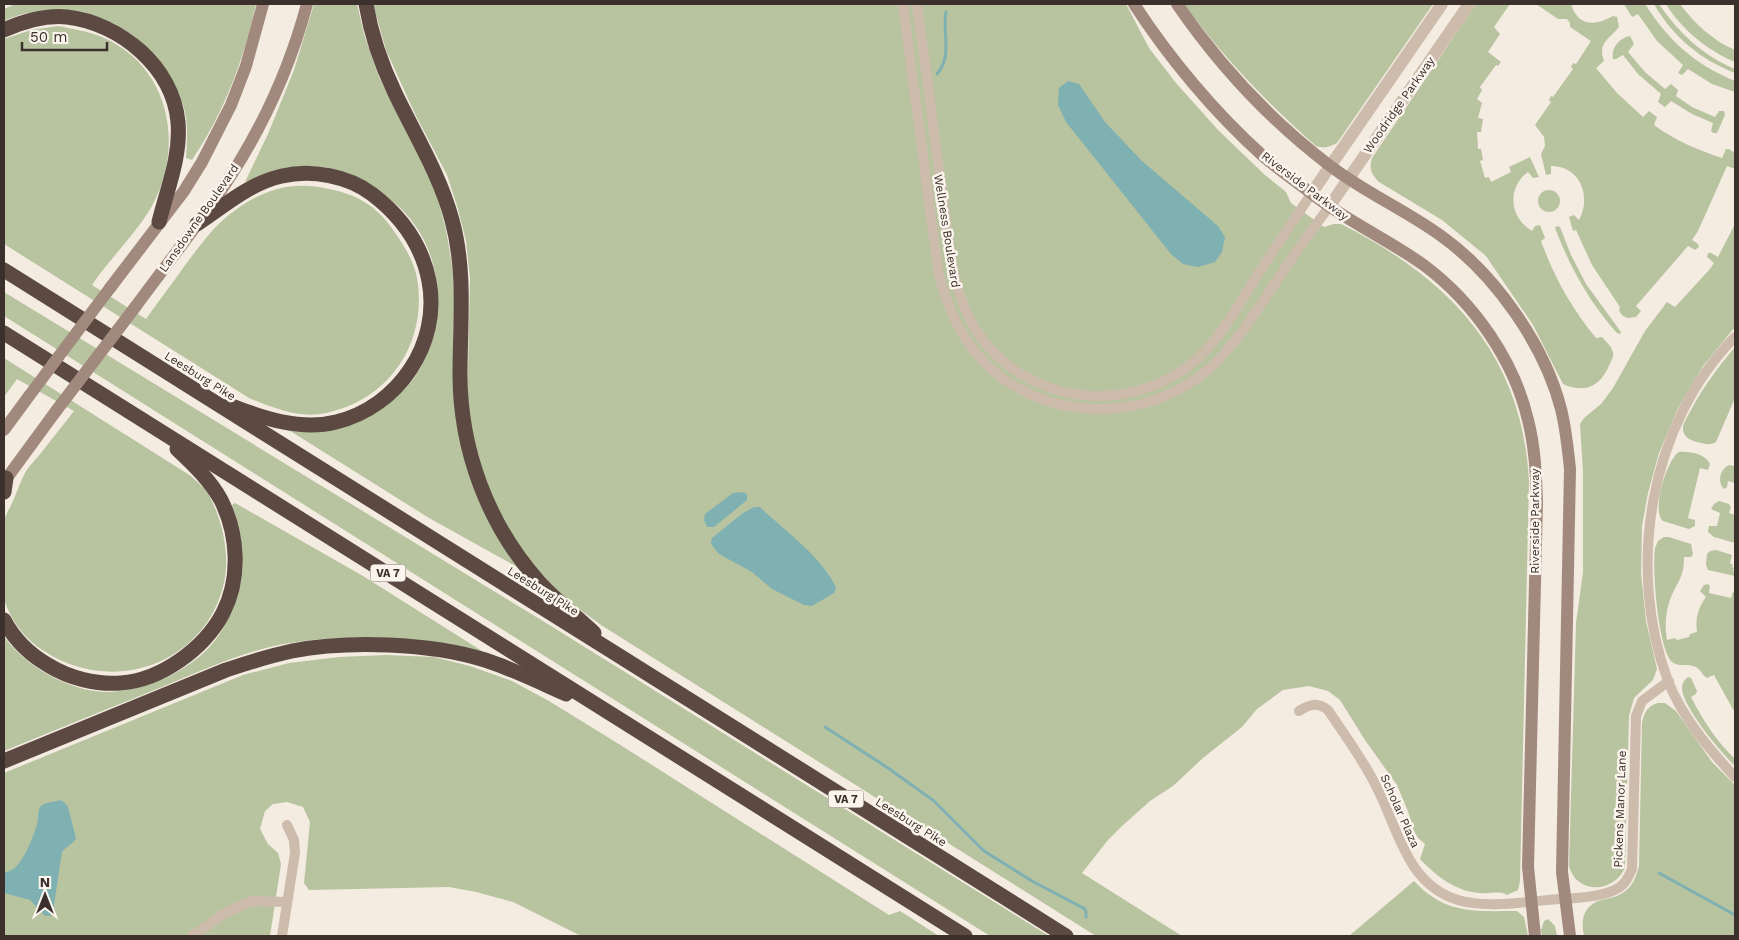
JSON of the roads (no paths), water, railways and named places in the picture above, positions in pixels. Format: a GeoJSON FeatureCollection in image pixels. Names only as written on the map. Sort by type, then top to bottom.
{"type":"FeatureCollection","features":[{"type":"Feature","properties":{"kind":"highway"},"geometry":{"type":"LineString","coordinates":[[366,4],[383,66],[394,92],[440,182],[452,221],[462,280],[461,404],[468,446],[483,492],[503,533],[518,556],[539,582],[625,661]]}},
{"type":"Feature","properties":{"kind":"highway"},"geometry":{"type":"LineString","coordinates":[[4,30],[14,25],[39,19],[66,17],[95,25],[116,33],[140,50],[161,74],[174,100],[179,142],[175,167],[159,222]]}},
{"type":"Feature","properties":{"kind":"highway"},"geometry":{"type":"LineString","coordinates":[[191,388],[264,418],[288,423],[335,423],[357,416],[397,389],[412,369],[422,349],[431,305],[429,282],[423,260],[414,240],[401,221],[385,204],[361,186],[336,177],[310,174],[283,175],[258,184],[197,224]]}},
{"type":"Feature","properties":{"kind":"highway","name":"Leesburg Pike"},"geometry":{"type":"LineString","coordinates":[[6,271],[1066,936]]}},
{"type":"Feature","properties":{"kind":"highway","name":"VA 7"},"geometry":{"type":"LineString","coordinates":[[4,333],[965,936]]}},
{"type":"Feature","properties":{"kind":"highway"},"geometry":{"type":"LineString","coordinates":[[4,620],[18,642],[33,656],[54,669],[75,678],[113,683],[146,678],[192,651],[211,632],[223,613],[232,591],[236,566],[234,542],[229,521],[212,485],[154,427]]}},
{"type":"Feature","properties":{"kind":"highway"},"geometry":{"type":"LineString","coordinates":[[4,761],[226,670],[293,651],[331,646],[407,647],[447,651],[482,659],[511,669],[622,720]]}},
{"type":"Feature","properties":{"kind":"main road"},"geometry":{"type":"LineString","coordinates":[[4,430],[184,191],[202,162],[231,105],[246,66],[263,4]]}},
{"type":"Feature","properties":{"kind":"main road","name":"Lansdowne Boulevard"},"geometry":{"type":"LineString","coordinates":[[5,484],[56,411],[212,204],[247,150],[271,102],[291,54],[307,4]]}},
{"type":"Feature","properties":{"kind":"main road","name":"Riverside Parkway"},"geometry":{"type":"LineString","coordinates":[[1134,4],[1165,47],[1229,122],[1264,157],[1311,194],[1425,266],[1468,306],[1492,337],[1518,389],[1528,418],[1535,459],[1537,502],[1528,867],[1534,936]]}},
{"type":"Feature","properties":{"kind":"main road"},"geometry":{"type":"LineString","coordinates":[[1177,4],[1212,50],[1264,108],[1303,145],[1348,179],[1443,237],[1492,282],[1537,350],[1550,376],[1561,408],[1570,469],[1571,491],[1562,872],[1570,936]]}},
{"type":"Feature","properties":{"kind":"street","name":"Wellness Boulevard"},"geometry":{"type":"LineString","coordinates":[[903,4],[938,270],[946,301],[962,333],[986,364],[1009,382],[1038,398],[1056,405],[1089,409],[1127,408],[1157,400],[1191,382],[1210,368],[1244,329],[1329,206]]}},
{"type":"Feature","properties":{"kind":"street","name":"Wellness Boulevard"},"geometry":{"type":"LineString","coordinates":[[917,4],[951,259],[960,298],[972,324],[988,346],[1010,366],[1035,381],[1066,393],[1109,397],[1152,388],[1180,372],[1196,360],[1220,335],[1311,194]]}},
{"type":"Feature","properties":{"kind":"street","name":"Woodridge Parkway"},"geometry":{"type":"LineString","coordinates":[[1311,194],[1442,4]]}},
{"type":"Feature","properties":{"kind":"street","name":"Woodridge Parkway"},"geometry":{"type":"LineString","coordinates":[[1329,206],[1469,4]]}},
{"type":"Feature","properties":{"kind":"street"},"geometry":{"type":"LineString","coordinates":[[1735,337],[1709,369],[1690,398],[1670,441],[1653,500],[1647,556],[1653,627],[1669,681],[1679,702],[1702,739],[1735,777]]}},
{"type":"Feature","properties":{"kind":"street","name":"Pickens Manor Lane"},"geometry":{"type":"LineString","coordinates":[[1530,901],[1564,899],[1610,892],[1625,883],[1632,869],[1636,716],[1642,701],[1669,681]]}},
{"type":"Feature","properties":{"kind":"street","name":"Scholar Plaza"},"geometry":{"type":"LineString","coordinates":[[1300,711],[1313,704],[1318,704],[1328,710],[1374,781],[1383,798],[1406,856],[1420,876],[1429,884],[1447,896],[1464,902],[1530,901]]}},
{"type":"Feature","properties":{"kind":"street"},"geometry":{"type":"LineString","coordinates":[[282,936],[294,854],[294,840],[287,825]]}},
{"type":"Feature","properties":{"kind":"street"},"geometry":{"type":"LineString","coordinates":[[192,936],[225,912],[251,901],[287,902]]}},
{"type":"Feature","properties":{"kind":"water"},"geometry":{"type":"Polygon","coordinates":[[[1068,81],[1079,84],[1105,122],[1142,161],[1218,226],[1225,237],[1222,252],[1215,262],[1198,267],[1183,264],[1171,254],[1066,122],[1058,105],[1059,88],[1068,81]]]}},
{"type":"Feature","properties":{"kind":"water"},"geometry":{"type":"Polygon","coordinates":[[[742,492],[747,494],[747,500],[714,527],[707,527],[704,520],[705,514],[733,493],[742,492]]]}},
{"type":"Feature","properties":{"kind":"water"},"geometry":{"type":"Polygon","coordinates":[[[754,507],[760,507],[812,554],[836,587],[834,593],[812,606],[804,605],[772,589],[752,572],[719,554],[711,544],[712,538],[743,513],[754,507]]]}},
{"type":"Feature","properties":{"kind":"water"},"geometry":{"type":"Polygon","coordinates":[[[60,800],[68,807],[76,838],[62,852],[53,912],[50,916],[45,916],[30,900],[4,893],[4,872],[10,871],[15,867],[25,854],[38,822],[40,807],[60,800]]]}},
{"type":"Feature","properties":{"kind":"waterway"},"geometry":{"type":"LineString","coordinates":[[937,74],[945,59],[946,12]]}},
{"type":"Feature","properties":{"kind":"waterway"},"geometry":{"type":"LineString","coordinates":[[825,727],[934,801],[984,851],[1032,881],[1085,909],[1086,917]]}},
{"type":"Feature","properties":{"kind":"waterway"},"geometry":{"type":"LineString","coordinates":[[1659,873],[1735,915]]}}]}
